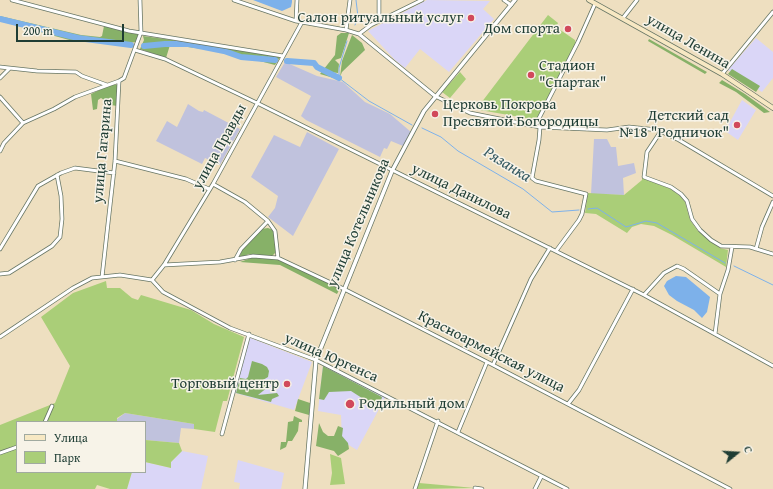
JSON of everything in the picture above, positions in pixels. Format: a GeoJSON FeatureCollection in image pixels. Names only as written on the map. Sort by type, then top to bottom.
{"type":"FeatureCollection","features":[{"type":"Feature","properties":{"kind":"main road","name":"улица Ленина"},"geometry":{"type":"LineString","coordinates":[[589,0],[722,74],[773,108]]}},
{"type":"Feature","properties":{"kind":"street"},"geometry":{"type":"LineString","coordinates":[[12,0],[129,31],[283,56]]}},
{"type":"Feature","properties":{"kind":"street"},"geometry":{"type":"LineString","coordinates":[[140,0],[141,32]]}},
{"type":"Feature","properties":{"kind":"street"},"geometry":{"type":"LineString","coordinates":[[236,0],[296,21],[346,30],[359,34],[435,96],[470,113],[540,127],[608,130],[629,127],[661,131],[680,140],[773,196]]}},
{"type":"Feature","properties":{"kind":"street"},"geometry":{"type":"LineString","coordinates":[[296,21],[297,0]]}},
{"type":"Feature","properties":{"kind":"street"},"geometry":{"type":"LineString","coordinates":[[346,30],[350,0]]}},
{"type":"Feature","properties":{"kind":"street"},"geometry":{"type":"LineString","coordinates":[[379,0],[379,14],[382,21]]}},
{"type":"Feature","properties":{"kind":"street"},"geometry":{"type":"LineString","coordinates":[[359,34],[371,25],[382,21],[422,0]]}},
{"type":"Feature","properties":{"kind":"street"},"geometry":{"type":"LineString","coordinates":[[504,0],[511,5]]}},
{"type":"Feature","properties":{"kind":"street","name":"улица Котельникова"},"geometry":{"type":"LineString","coordinates":[[305,489],[316,360],[392,171],[424,111],[515,0]]}},
{"type":"Feature","properties":{"kind":"street"},"geometry":{"type":"LineString","coordinates":[[623,18],[637,0]]}},
{"type":"Feature","properties":{"kind":"street"},"geometry":{"type":"LineString","coordinates":[[535,126],[578,42],[595,4]]}},
{"type":"Feature","properties":{"kind":"street"},"geometry":{"type":"LineString","coordinates":[[722,74],[773,12]]}},
{"type":"Feature","properties":{"kind":"street","name":"улица Правды"},"geometry":{"type":"LineString","coordinates":[[152,280],[164,265],[214,184],[302,22]]}},
{"type":"Feature","properties":{"kind":"street","name":"улица Гагарина"},"geometry":{"type":"LineString","coordinates":[[102,277],[114,173],[119,81],[124,78],[141,32]]}},
{"type":"Feature","properties":{"kind":"street","name":"улица Данилова"},"geometry":{"type":"LineString","coordinates":[[135,50],[165,59],[257,103],[633,289],[773,366]]}},
{"type":"Feature","properties":{"kind":"street"},"geometry":{"type":"LineString","coordinates":[[0,68],[76,72],[82,76],[107,84]]}},
{"type":"Feature","properties":{"kind":"street"},"geometry":{"type":"LineString","coordinates":[[0,78],[10,69]]}},
{"type":"Feature","properties":{"kind":"street"},"geometry":{"type":"LineString","coordinates":[[0,151],[4,143],[23,123],[54,109],[75,97],[93,92],[107,84],[119,81]]}},
{"type":"Feature","properties":{"kind":"street"},"geometry":{"type":"LineString","coordinates":[[0,97],[23,123]]}},
{"type":"Feature","properties":{"kind":"street"},"geometry":{"type":"LineString","coordinates":[[540,127],[540,140],[532,178],[586,194],[582,214],[579,220],[556,251]]}},
{"type":"Feature","properties":{"kind":"street"},"geometry":{"type":"LineString","coordinates":[[661,131],[647,152],[644,177],[671,187],[681,194],[687,201],[692,219],[700,230],[721,246],[756,249],[773,254]]}},
{"type":"Feature","properties":{"kind":"street"},"geometry":{"type":"LineString","coordinates":[[115,161],[186,178],[210,189]]}},
{"type":"Feature","properties":{"kind":"street"},"geometry":{"type":"LineString","coordinates":[[0,249],[38,186],[57,175],[75,168],[114,173]]}},
{"type":"Feature","properties":{"kind":"street"},"geometry":{"type":"LineString","coordinates":[[0,274],[9,273],[52,246],[60,237],[62,196],[57,175]]}},
{"type":"Feature","properties":{"kind":"street"},"geometry":{"type":"LineString","coordinates":[[214,184],[245,202],[268,221],[275,231],[278,258]]}},
{"type":"Feature","properties":{"kind":"street"},"geometry":{"type":"LineString","coordinates":[[756,249],[762,227],[773,202]]}},
{"type":"Feature","properties":{"kind":"street"},"geometry":{"type":"LineString","coordinates":[[235,260],[241,249],[268,221]]}},
{"type":"Feature","properties":{"kind":"street"},"geometry":{"type":"LineString","coordinates":[[716,334],[720,294],[728,270],[732,247]]}},
{"type":"Feature","properties":{"kind":"street"},"geometry":{"type":"LineString","coordinates":[[493,365],[531,279],[550,248]]}},
{"type":"Feature","properties":{"kind":"street","name":"Красноармейская улица"},"geometry":{"type":"LineString","coordinates":[[164,265],[220,262],[253,256],[278,258],[344,289],[493,365],[730,489]]}},
{"type":"Feature","properties":{"kind":"street"},"geometry":{"type":"LineString","coordinates":[[644,295],[664,273],[676,266],[684,269],[720,294]]}},
{"type":"Feature","properties":{"kind":"street"},"geometry":{"type":"LineString","coordinates":[[0,337],[73,288],[92,278],[120,275],[152,280]]}},
{"type":"Feature","properties":{"kind":"street","name":"улица Юргенса"},"geometry":{"type":"LineString","coordinates":[[152,280],[163,292],[230,328],[316,360],[438,421],[567,489]]}},
{"type":"Feature","properties":{"kind":"street"},"geometry":{"type":"LineString","coordinates":[[568,404],[579,390],[633,289]]}},
{"type":"Feature","properties":{"kind":"street"},"geometry":{"type":"LineString","coordinates":[[222,434],[248,334]]}},
{"type":"Feature","properties":{"kind":"street"},"geometry":{"type":"LineString","coordinates":[[458,432],[487,362]]}},
{"type":"Feature","properties":{"kind":"street"},"geometry":{"type":"LineString","coordinates":[[45,421],[52,406]]}},
{"type":"Feature","properties":{"kind":"street"},"geometry":{"type":"LineString","coordinates":[[415,489],[438,421]]}},
{"type":"Feature","properties":{"kind":"street"},"geometry":{"type":"LineString","coordinates":[[0,453],[16,447]]}},
{"type":"Feature","properties":{"kind":"street"},"geometry":{"type":"LineString","coordinates":[[535,489],[541,476]]}},
{"type":"Feature","properties":{"kind":"street"},"geometry":{"type":"LineString","coordinates":[[475,488],[482,489]]}},
{"type":"Feature","properties":{"kind":"shaded area"},"geometry":{"type":"Polygon","coordinates":[[[427,0],[490,1],[483,9],[494,19],[449,72],[420,49],[405,68],[395,60],[368,31],[427,0]]]}},
{"type":"Feature","properties":{"kind":"shaded area"},"geometry":{"type":"Polygon","coordinates":[[[756,38],[773,52],[773,78],[762,92],[728,70],[756,38]]]}},
{"type":"Feature","properties":{"kind":"shaded area"},"geometry":{"type":"Polygon","coordinates":[[[285,62],[317,76],[343,82],[365,102],[390,114],[411,132],[403,146],[391,141],[387,149],[384,148],[380,157],[306,120],[301,116],[311,96],[276,77],[285,62]]]}},
{"type":"Feature","properties":{"kind":"shaded area","name":"Детский сад №18 \"Родничок\""},"geometry":{"type":"Polygon","coordinates":[[[742,100],[756,110],[738,140],[725,131],[742,100]]]}},
{"type":"Feature","properties":{"kind":"shaded area"},"geometry":{"type":"Polygon","coordinates":[[[188,104],[199,111],[203,112],[204,110],[240,129],[220,165],[205,158],[202,164],[156,141],[167,121],[177,127],[188,104]]]}},
{"type":"Feature","properties":{"kind":"shaded area"},"geometry":{"type":"Polygon","coordinates":[[[307,132],[339,149],[293,236],[268,217],[275,208],[278,196],[251,177],[274,135],[300,147],[307,132]]]}},
{"type":"Feature","properties":{"kind":"shaded area"},"geometry":{"type":"Polygon","coordinates":[[[594,139],[607,139],[611,147],[616,147],[618,166],[634,163],[636,173],[623,178],[624,195],[591,194],[594,139]]]}},
{"type":"Feature","properties":{"kind":"shaded area"},"geometry":{"type":"Polygon","coordinates":[[[248,337],[312,362],[294,410],[235,393],[248,337]]]}},
{"type":"Feature","properties":{"kind":"shaded area","name":"Родильный дом"},"geometry":{"type":"Polygon","coordinates":[[[323,365],[386,396],[357,450],[342,441],[341,415],[318,411],[323,365]]]}},
{"type":"Feature","properties":{"kind":"shaded area"},"geometry":{"type":"Polygon","coordinates":[[[125,413],[194,424],[194,429],[181,428],[179,443],[146,440],[146,421],[117,421],[117,419],[125,413]]]}},
{"type":"Feature","properties":{"kind":"shaded area"},"geometry":{"type":"Polygon","coordinates":[[[182,451],[208,456],[201,489],[127,489],[132,473],[146,473],[146,462],[171,468],[171,462],[182,451]]]}},
{"type":"Feature","properties":{"kind":"shaded area"},"geometry":{"type":"Polygon","coordinates":[[[238,460],[284,473],[281,489],[239,489],[240,483],[234,482],[238,460]]]}},
{"type":"Feature","properties":{"kind":"green space","name":"Стадион \"Спартак\""},"geometry":{"type":"Polygon","coordinates":[[[548,15],[558,23],[556,27],[575,40],[576,43],[537,120],[480,110],[478,107],[548,15]]]}},
{"type":"Feature","properties":{"kind":"green space"},"geometry":{"type":"Polygon","coordinates":[[[0,16],[81,35],[100,37],[102,36],[104,26],[140,35],[136,42],[129,43],[96,39],[88,42],[73,41],[0,21],[0,16]]]}},
{"type":"Feature","properties":{"kind":"green space"},"geometry":{"type":"Polygon","coordinates":[[[341,33],[349,33],[341,58],[335,60],[339,64],[338,73],[330,72],[337,79],[320,74],[335,55],[337,36],[341,33]]]}},
{"type":"Feature","properties":{"kind":"green space"},"geometry":{"type":"Polygon","coordinates":[[[352,35],[362,43],[365,50],[342,72],[340,77],[342,61],[352,35]]]}},
{"type":"Feature","properties":{"kind":"green space"},"geometry":{"type":"Polygon","coordinates":[[[143,36],[280,57],[275,65],[205,47],[203,49],[170,45],[166,58],[140,49],[144,40],[143,36]]]}},
{"type":"Feature","properties":{"kind":"green space"},"geometry":{"type":"Polygon","coordinates":[[[649,39],[707,72],[705,74],[648,41],[649,39]]]}},
{"type":"Feature","properties":{"kind":"green space"},"geometry":{"type":"Polygon","coordinates":[[[732,69],[760,86],[756,92],[728,74],[732,69]]]}},
{"type":"Feature","properties":{"kind":"green space"},"geometry":{"type":"Polygon","coordinates":[[[460,72],[466,79],[450,98],[442,92],[460,72]]]}},
{"type":"Feature","properties":{"kind":"green space"},"geometry":{"type":"Polygon","coordinates":[[[722,80],[770,112],[764,113],[736,92],[719,83],[722,80]]]}},
{"type":"Feature","properties":{"kind":"green space"},"geometry":{"type":"Polygon","coordinates":[[[112,84],[117,85],[117,106],[111,105],[107,108],[107,102],[101,98],[98,100],[97,109],[93,110],[91,94],[112,84]]]}},
{"type":"Feature","properties":{"kind":"green space"},"geometry":{"type":"Polygon","coordinates":[[[642,178],[671,189],[680,196],[685,202],[690,220],[698,231],[720,248],[728,250],[726,267],[654,226],[641,224],[632,227],[627,233],[596,214],[585,213],[588,193],[624,195],[642,180],[642,178]]]}},
{"type":"Feature","properties":{"kind":"green space"},"geometry":{"type":"Polygon","coordinates":[[[268,228],[273,230],[275,233],[276,252],[271,257],[249,254],[239,258],[242,250],[261,229],[268,228]]]}},
{"type":"Feature","properties":{"kind":"green space"},"geometry":{"type":"Polygon","coordinates":[[[254,257],[279,259],[340,288],[337,294],[280,265],[240,262],[254,257]]]}},
{"type":"Feature","properties":{"kind":"green space"},"geometry":{"type":"Polygon","coordinates":[[[106,281],[107,288],[120,288],[132,298],[138,300],[141,295],[191,310],[214,324],[244,337],[227,401],[223,401],[215,432],[194,429],[194,424],[125,413],[117,418],[117,421],[16,421],[16,473],[132,473],[127,489],[110,489],[97,485],[95,489],[0,489],[0,425],[55,403],[70,366],[41,317],[73,293],[106,281]]]}},
{"type":"Feature","properties":{"kind":"green space"},"geometry":{"type":"Polygon","coordinates":[[[252,361],[262,364],[267,367],[269,371],[268,377],[263,380],[268,387],[258,395],[277,393],[279,396],[272,399],[271,402],[236,393],[240,378],[246,379],[248,377],[252,361]]]}},
{"type":"Feature","properties":{"kind":"green space"},"geometry":{"type":"Polygon","coordinates":[[[323,366],[382,397],[380,405],[376,407],[351,391],[329,392],[324,400],[319,399],[323,366]]]}},
{"type":"Feature","properties":{"kind":"green space"},"geometry":{"type":"Polygon","coordinates":[[[298,399],[310,403],[309,415],[295,411],[298,399]]]}},
{"type":"Feature","properties":{"kind":"green space"},"geometry":{"type":"Polygon","coordinates":[[[294,416],[302,420],[302,422],[299,422],[298,431],[292,441],[288,441],[286,447],[280,450],[281,442],[286,442],[288,422],[293,421],[294,416]]]}},
{"type":"Feature","properties":{"kind":"green space"},"geometry":{"type":"Polygon","coordinates":[[[319,423],[323,432],[328,436],[334,436],[338,426],[343,428],[342,436],[348,443],[349,449],[338,456],[334,451],[316,446],[319,423]]]}},
{"type":"Feature","properties":{"kind":"green space"},"geometry":{"type":"Polygon","coordinates":[[[146,440],[179,443],[182,451],[171,462],[171,468],[146,462],[146,440]]]}},
{"type":"Feature","properties":{"kind":"green space"},"geometry":{"type":"Polygon","coordinates":[[[330,454],[341,458],[345,484],[330,485],[332,473],[330,454]]]}},
{"type":"Feature","properties":{"kind":"green space"},"geometry":{"type":"Polygon","coordinates":[[[419,483],[475,488],[417,489],[419,483]]]}},
{"type":"Feature","properties":{"kind":"water"},"geometry":{"type":"Polygon","coordinates":[[[253,0],[292,0],[292,2],[291,7],[282,11],[253,0]]]}},
{"type":"Feature","properties":{"kind":"water"},"geometry":{"type":"Polygon","coordinates":[[[676,276],[686,277],[710,297],[707,312],[702,318],[694,310],[669,295],[664,286],[667,281],[676,276]]]}},
{"type":"Feature","properties":{"kind":"waterway","name":"Рязанка"},"geometry":{"type":"LineString","coordinates":[[355,25],[358,17],[356,0]]}},
{"type":"Feature","properties":{"kind":"waterway","name":"Рязанка"},"geometry":{"type":"LineString","coordinates":[[0,19],[78,38],[131,45]]}},
{"type":"Feature","properties":{"kind":"waterway","name":"Рязанка"},"geometry":{"type":"LineString","coordinates":[[347,41],[339,68],[339,78],[369,101],[412,125]]}},
{"type":"Feature","properties":{"kind":"waterway","name":"Рязанка"},"geometry":{"type":"LineString","coordinates":[[144,46],[189,44],[224,51],[241,57],[275,60]]}},
{"type":"Feature","properties":{"kind":"waterway","name":"Рязанка"},"geometry":{"type":"LineString","coordinates":[[287,61],[314,63],[317,67],[339,78]]}},
{"type":"Feature","properties":{"kind":"waterway","name":"Рязанка"},"geometry":{"type":"LineString","coordinates":[[422,128],[441,137],[458,151],[523,189],[552,212],[579,210]]}},
{"type":"Feature","properties":{"kind":"waterway","name":"Рязанка"},"geometry":{"type":"LineString","coordinates":[[588,209],[597,208],[626,227],[646,221],[657,223],[725,263]]}},
{"type":"Feature","properties":{"kind":"waterway","name":"Рязанка"},"geometry":{"type":"LineString","coordinates":[[734,266],[773,285]]}},
{"type":"Feature","properties":{"kind":"place","name":"Салон ритуальный услуг"},"geometry":{"type":"Point","coordinates":[471,18]}},
{"type":"Feature","properties":{"kind":"place","name":"Дом спорта"},"geometry":{"type":"Point","coordinates":[568,29]}},
{"type":"Feature","properties":{"kind":"place","name":"Стадион \"Спартак\""},"geometry":{"type":"Point","coordinates":[531,75]}},
{"type":"Feature","properties":{"kind":"place","name":"Церковь Покрова Пресвятой Богородицы"},"geometry":{"type":"Point","coordinates":[435,114]}},
{"type":"Feature","properties":{"kind":"place","name":"Детский сад №18 \"Родничок\""},"geometry":{"type":"Point","coordinates":[737,125]}},
{"type":"Feature","properties":{"kind":"place","name":"Торговый центр"},"geometry":{"type":"Point","coordinates":[287,384]}},
{"type":"Feature","properties":{"kind":"place","name":"Родильный дом"},"geometry":{"type":"Point","coordinates":[350,404]}}]}
